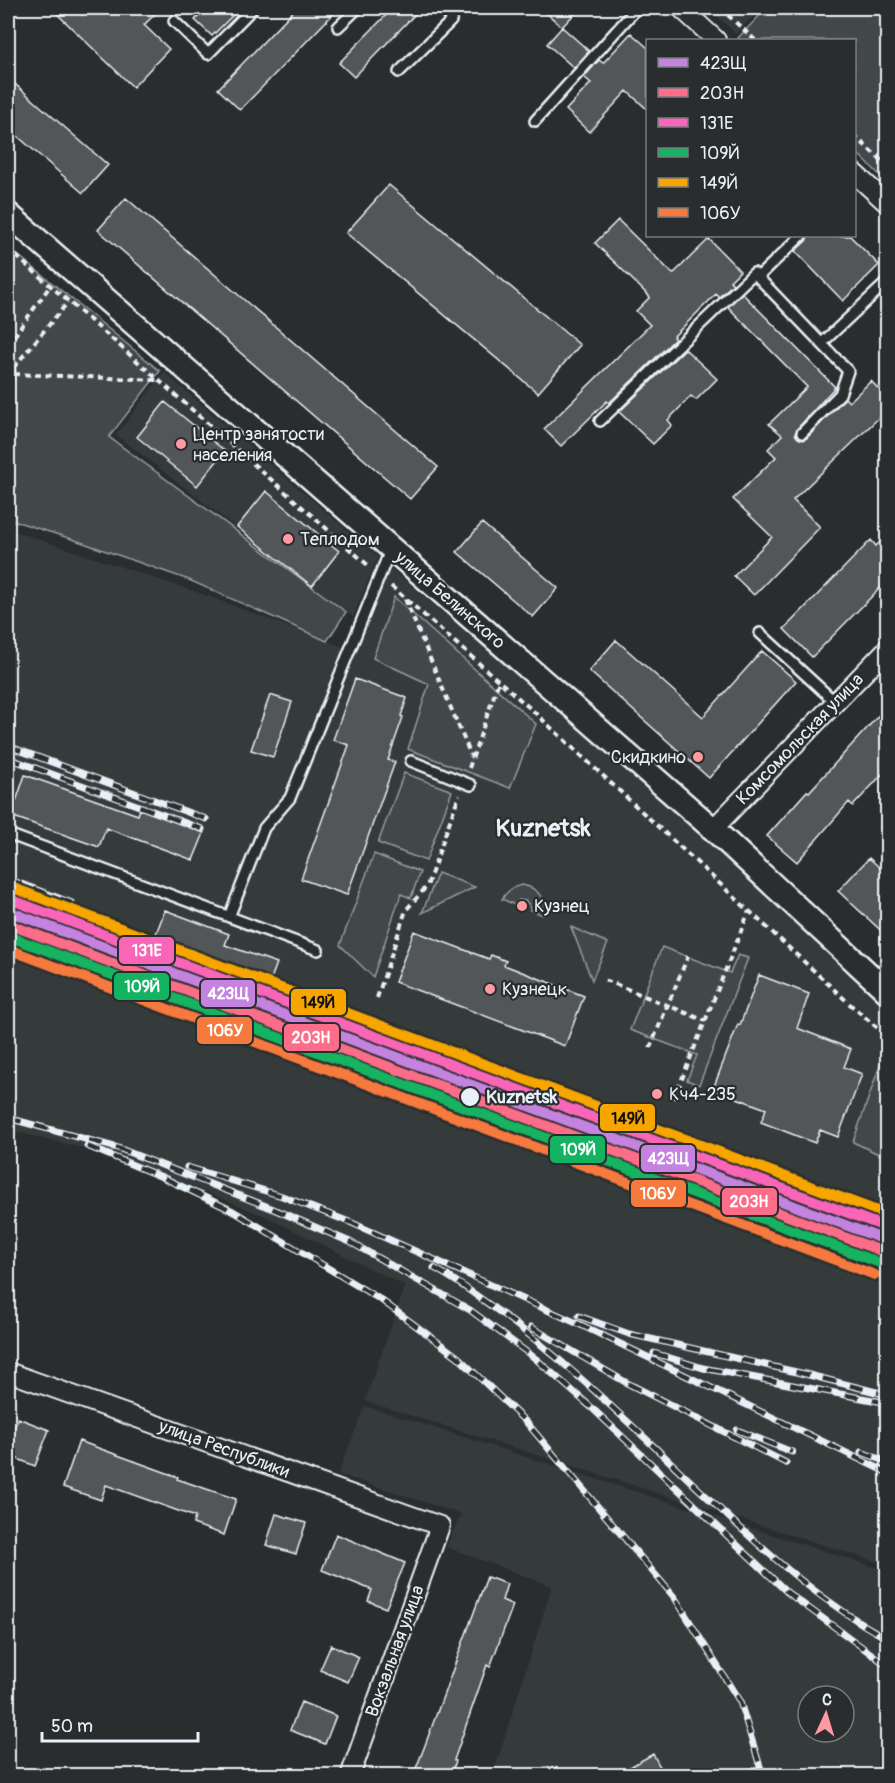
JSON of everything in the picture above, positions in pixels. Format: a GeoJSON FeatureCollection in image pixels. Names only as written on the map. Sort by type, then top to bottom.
{"type":"FeatureCollection","features":[{"type":"Feature","properties":{"kind":"street"},"geometry":{"type":"LineString","coordinates":[[681,8],[715,39]]}},
{"type":"Feature","properties":{"kind":"street"},"geometry":{"type":"LineString","coordinates":[[857,179],[888,204]]}},
{"type":"Feature","properties":{"kind":"street","name":"улица Белинского"},"geometry":{"type":"LineString","coordinates":[[8,214],[713,829],[888,992]]}},
{"type":"Feature","properties":{"kind":"street","name":"Комсомольская улица"},"geometry":{"type":"LineString","coordinates":[[713,829],[888,648]]}},
{"type":"Feature","properties":{"kind":"street","name":"улица Республики"},"geometry":{"type":"LineString","coordinates":[[8,1372],[440,1526]]}},
{"type":"Feature","properties":{"kind":"street","name":"Вокзальная улица"},"geometry":{"type":"LineString","coordinates":[[350,1776],[440,1526]]}},
{"type":"Feature","properties":{"kind":"lane"},"geometry":{"type":"LineString","coordinates":[[174,21],[208,54],[253,8]]}},
{"type":"Feature","properties":{"kind":"lane"},"geometry":{"type":"LineString","coordinates":[[338,27],[358,8]]}},
{"type":"Feature","properties":{"kind":"lane"},"geometry":{"type":"LineString","coordinates":[[399,72],[451,21],[454,8]]}},
{"type":"Feature","properties":{"kind":"lane"},"geometry":{"type":"LineString","coordinates":[[535,121],[637,8]]}},
{"type":"Feature","properties":{"kind":"lane"},"geometry":{"type":"LineString","coordinates":[[758,277],[800,237]]}},
{"type":"Feature","properties":{"kind":"lane"},"geometry":{"type":"LineString","coordinates":[[600,421],[754,273],[848,371],[840,394],[802,433]]}},
{"type":"Feature","properties":{"kind":"lane"},"geometry":{"type":"LineString","coordinates":[[822,343],[888,281]]}},
{"type":"Feature","properties":{"kind":"lane"},"geometry":{"type":"LineString","coordinates":[[229,916],[264,828],[290,798],[391,548]]}},
{"type":"Feature","properties":{"kind":"lane"},"geometry":{"type":"LineString","coordinates":[[760,633],[835,702]]}},
{"type":"Feature","properties":{"kind":"lane"},"geometry":{"type":"LineString","coordinates":[[411,761],[468,784]]}},
{"type":"Feature","properties":{"kind":"lane"},"geometry":{"type":"LineString","coordinates":[[8,834],[318,950]]}},
{"type":"Feature","properties":{"kind":"path"},"geometry":{"type":"LineString","coordinates":[[720,8],[754,39]]}},
{"type":"Feature","properties":{"kind":"path"},"geometry":{"type":"LineString","coordinates":[[856,136],[888,166]]}},
{"type":"Feature","properties":{"kind":"path"},"geometry":{"type":"LineString","coordinates":[[8,249],[499,681],[888,1037]]}},
{"type":"Feature","properties":{"kind":"path"},"geometry":{"type":"LineString","coordinates":[[8,345],[50,286]]}},
{"type":"Feature","properties":{"kind":"path"},"geometry":{"type":"LineString","coordinates":[[14,367],[68,302]]}},
{"type":"Feature","properties":{"kind":"path"},"geometry":{"type":"LineString","coordinates":[[8,358],[14,367],[15,374],[8,387]]}},
{"type":"Feature","properties":{"kind":"path"},"geometry":{"type":"LineString","coordinates":[[15,374],[159,380]]}},
{"type":"Feature","properties":{"kind":"path"},"geometry":{"type":"LineString","coordinates":[[405,598],[472,760]]}},
{"type":"Feature","properties":{"kind":"path"},"geometry":{"type":"LineString","coordinates":[[377,998],[406,910],[426,886],[468,784],[472,760],[499,681]]}},
{"type":"Feature","properties":{"kind":"path"},"geometry":{"type":"LineString","coordinates":[[674,1099],[749,911]]}},
{"type":"Feature","properties":{"kind":"path"},"geometry":{"type":"LineString","coordinates":[[651,1048],[687,956]]}},
{"type":"Feature","properties":{"kind":"path"},"geometry":{"type":"LineString","coordinates":[[605,980],[706,1021]]}},
{"type":"Feature","properties":{"kind":"shaded area"},"geometry":{"type":"Polygon","coordinates":[[[708,8],[761,8],[736,34],[708,8]]]}},
{"type":"Feature","properties":{"kind":"shaded area"},"geometry":{"type":"Polygon","coordinates":[[[767,8],[887,8],[887,182],[856,152],[856,39],[738,38],[767,8]]]}},
{"type":"Feature","properties":{"kind":"shaded area"},"geometry":{"type":"Polygon","coordinates":[[[8,247],[160,371],[109,437],[346,612],[327,641],[189,580],[8,519],[8,247]]]}},
{"type":"Feature","properties":{"kind":"shaded area"},"geometry":{"type":"Polygon","coordinates":[[[164,372],[378,557],[353,617],[116,435],[164,372]]]}},
{"type":"Feature","properties":{"kind":"shaded area"},"geometry":{"type":"Polygon","coordinates":[[[8,529],[202,594],[343,647],[381,560],[887,989],[887,1565],[365,1401],[405,1286],[265,1216],[118,1156],[8,1130],[8,529]]]}},
{"type":"Feature","properties":{"kind":"shaded area"},"geometry":{"type":"Polygon","coordinates":[[[394,597],[536,724],[510,788],[408,749],[429,684],[373,658],[394,597]]]}},
{"type":"Feature","properties":{"kind":"shaded area"},"geometry":{"type":"Polygon","coordinates":[[[404,773],[452,791],[426,861],[378,843],[404,773]]]}},
{"type":"Feature","properties":{"kind":"shaded area"},"geometry":{"type":"Polygon","coordinates":[[[374,854],[420,872],[411,898],[401,894],[373,977],[340,945],[374,854]]]}},
{"type":"Feature","properties":{"kind":"shaded area"},"geometry":{"type":"Polygon","coordinates":[[[438,873],[475,887],[422,913],[438,873]]]}},
{"type":"Feature","properties":{"kind":"shaded area"},"geometry":{"type":"Polygon","coordinates":[[[522,885],[528,886],[540,895],[544,909],[543,915],[530,910],[526,901],[519,900],[515,905],[502,899],[510,890],[522,885]]]}},
{"type":"Feature","properties":{"kind":"shaded area"},"geometry":{"type":"Polygon","coordinates":[[[571,927],[608,943],[592,980],[571,927]]]}},
{"type":"Feature","properties":{"kind":"shaded area"},"geometry":{"type":"Polygon","coordinates":[[[662,947],[730,973],[738,955],[748,958],[699,1085],[687,1080],[697,1055],[630,1030],[662,947]]]}},
{"type":"Feature","properties":{"kind":"shaded area"},"geometry":{"type":"Polygon","coordinates":[[[887,1045],[887,1158],[853,1142],[887,1045]]]}},
{"type":"Feature","properties":{"kind":"shaded area"},"geometry":{"type":"Polygon","coordinates":[[[365,1406],[887,1571],[887,1775],[493,1775],[552,1586],[446,1547],[461,1514],[338,1474],[365,1406]]]}},
{"type":"Feature","properties":{"kind":"building"},"geometry":{"type":"Polygon","coordinates":[[[51,8],[161,8],[144,25],[169,49],[133,87],[51,8]]]}},
{"type":"Feature","properties":{"kind":"building"},"geometry":{"type":"Polygon","coordinates":[[[207,8],[240,8],[212,36],[195,20],[207,8]]]}},
{"type":"Feature","properties":{"kind":"building"},"geometry":{"type":"Polygon","coordinates":[[[296,8],[339,8],[240,110],[218,89],[296,8]]]}},
{"type":"Feature","properties":{"kind":"building"},"geometry":{"type":"Polygon","coordinates":[[[393,8],[421,8],[354,77],[339,63],[393,8]]]}},
{"type":"Feature","properties":{"kind":"building"},"geometry":{"type":"Polygon","coordinates":[[[541,8],[580,8],[562,27],[541,8]]]}},
{"type":"Feature","properties":{"kind":"building"},"geometry":{"type":"Polygon","coordinates":[[[562,27],[589,51],[574,68],[547,44],[562,27]]]}},
{"type":"Feature","properties":{"kind":"building"},"geometry":{"type":"Polygon","coordinates":[[[631,33],[646,46],[646,108],[627,91],[589,132],[566,110],[591,83],[584,77],[599,60],[603,63],[631,33]]]}},
{"type":"Feature","properties":{"kind":"building"},"geometry":{"type":"Polygon","coordinates":[[[8,78],[108,165],[83,193],[8,128],[8,78]]]}},
{"type":"Feature","properties":{"kind":"building"},"geometry":{"type":"Polygon","coordinates":[[[389,185],[580,345],[538,393],[346,233],[389,185]]]}},
{"type":"Feature","properties":{"kind":"building"},"geometry":{"type":"Polygon","coordinates":[[[126,198],[438,467],[410,499],[98,230],[126,198]]]}},
{"type":"Feature","properties":{"kind":"building"},"geometry":{"type":"Polygon","coordinates":[[[618,220],[673,274],[709,239],[740,271],[730,281],[733,284],[719,297],[716,294],[673,337],[675,339],[561,446],[544,429],[650,325],[636,311],[650,297],[595,243],[618,220]]]}},
{"type":"Feature","properties":{"kind":"building"},"geometry":{"type":"Polygon","coordinates":[[[808,237],[851,237],[879,265],[843,301],[795,251],[808,237]]]}},
{"type":"Feature","properties":{"kind":"building"},"geometry":{"type":"Polygon","coordinates":[[[742,293],[835,387],[797,429],[795,434],[798,438],[803,440],[807,438],[845,398],[849,402],[871,381],[888,399],[888,409],[793,500],[820,527],[754,595],[734,576],[772,537],[733,499],[776,457],[768,449],[782,435],[769,424],[807,387],[728,307],[742,293]]]}},
{"type":"Feature","properties":{"kind":"building"},"geometry":{"type":"Polygon","coordinates":[[[685,349],[717,379],[696,400],[691,396],[668,420],[672,425],[653,444],[619,412],[685,349]]]}},
{"type":"Feature","properties":{"kind":"building","name":"Центр занятости населения"},"geometry":{"type":"Polygon","coordinates":[[[165,402],[225,451],[197,486],[137,437],[165,402]]]}},
{"type":"Feature","properties":{"kind":"building","name":"Теплодом"},"geometry":{"type":"Polygon","coordinates":[[[266,491],[339,551],[312,586],[237,527],[266,491]]]}},
{"type":"Feature","properties":{"kind":"building"},"geometry":{"type":"Polygon","coordinates":[[[482,523],[558,588],[533,617],[457,552],[482,523]]]}},
{"type":"Feature","properties":{"kind":"building"},"geometry":{"type":"Polygon","coordinates":[[[888,534],[888,580],[812,657],[784,629],[871,540],[876,546],[888,534]]]}},
{"type":"Feature","properties":{"kind":"building"},"geometry":{"type":"Polygon","coordinates":[[[616,640],[703,717],[762,651],[796,681],[709,778],[589,671],[616,640]]]}},
{"type":"Feature","properties":{"kind":"building"},"geometry":{"type":"Polygon","coordinates":[[[355,679],[407,698],[388,760],[395,762],[347,895],[301,879],[349,745],[333,740],[355,679]]]}},
{"type":"Feature","properties":{"kind":"building"},"geometry":{"type":"Polygon","coordinates":[[[270,695],[292,702],[273,757],[251,750],[270,695]]]}},
{"type":"Feature","properties":{"kind":"building"},"geometry":{"type":"Polygon","coordinates":[[[888,705],[888,768],[853,806],[849,802],[797,862],[767,836],[888,705]]]}},
{"type":"Feature","properties":{"kind":"building"},"geometry":{"type":"Polygon","coordinates":[[[25,775],[138,815],[140,809],[204,833],[193,860],[106,828],[99,847],[11,816],[25,775]]]}},
{"type":"Feature","properties":{"kind":"building"},"geometry":{"type":"Polygon","coordinates":[[[869,858],[888,875],[888,937],[838,891],[869,858]]]}},
{"type":"Feature","properties":{"kind":"building"},"geometry":{"type":"Polygon","coordinates":[[[165,910],[229,934],[225,945],[277,963],[271,979],[219,961],[218,964],[154,939],[165,910]]]}},
{"type":"Feature","properties":{"kind":"building","name":"Кузнецк"},"geometry":{"type":"Polygon","coordinates":[[[414,931],[489,959],[491,955],[506,961],[504,965],[584,996],[565,1046],[395,982],[414,931]]]}},
{"type":"Feature","properties":{"kind":"building"},"geometry":{"type":"Polygon","coordinates":[[[759,975],[809,994],[797,1028],[851,1049],[844,1067],[862,1074],[838,1137],[820,1130],[815,1143],[761,1122],[766,1109],[713,1089],[759,975]]]}},
{"type":"Feature","properties":{"kind":"building"},"geometry":{"type":"Polygon","coordinates":[[[18,1418],[49,1430],[35,1466],[8,1455],[8,1444],[18,1418]]]}},
{"type":"Feature","properties":{"kind":"building"},"geometry":{"type":"Polygon","coordinates":[[[79,1441],[236,1499],[224,1535],[193,1524],[195,1517],[106,1485],[101,1500],[63,1487],[79,1441]]]}},
{"type":"Feature","properties":{"kind":"building"},"geometry":{"type":"Polygon","coordinates":[[[276,1514],[306,1523],[296,1554],[266,1545],[276,1514]]]}},
{"type":"Feature","properties":{"kind":"building"},"geometry":{"type":"Polygon","coordinates":[[[336,1534],[405,1563],[386,1608],[368,1601],[372,1590],[322,1570],[336,1534]]]}},
{"type":"Feature","properties":{"kind":"building"},"geometry":{"type":"Polygon","coordinates":[[[487,1577],[507,1584],[502,1600],[513,1605],[490,1667],[487,1665],[454,1760],[456,1761],[450,1776],[413,1776],[424,1748],[487,1577]]]}},
{"type":"Feature","properties":{"kind":"building"},"geometry":{"type":"Polygon","coordinates":[[[331,1645],[359,1657],[348,1682],[320,1670],[331,1645]]]}},
{"type":"Feature","properties":{"kind":"building"},"geometry":{"type":"Polygon","coordinates":[[[301,1702],[336,1716],[325,1744],[290,1730],[301,1702]]]}},
{"type":"Feature","properties":{"kind":"building"},"geometry":{"type":"Polygon","coordinates":[[[653,1754],[665,1776],[614,1776],[653,1754]]]}},
{"type":"Feature","properties":{"kind":"railway"},"geometry":{"type":"LineString","coordinates":[[8,746],[206,819]]}},
{"type":"Feature","properties":{"kind":"railway"},"geometry":{"type":"LineString","coordinates":[[8,758],[202,829]]}},
{"type":"Feature","properties":{"kind":"railway"},"geometry":{"type":"LineString","coordinates":[[8,879],[72,903]]}},
{"type":"Feature","properties":{"kind":"railway"},"geometry":{"type":"LineString","coordinates":[[8,1118],[118,1148],[271,1208],[350,1242],[470,1310],[536,1359],[592,1408],[788,1593],[888,1666]]}},
{"type":"Feature","properties":{"kind":"railway"},"geometry":{"type":"LineString","coordinates":[[87,1146],[162,1177],[233,1211],[381,1300],[458,1357],[527,1423],[675,1598],[740,1702],[763,1776]]}},
{"type":"Feature","properties":{"kind":"railway"},"geometry":{"type":"LineString","coordinates":[[187,1167],[282,1196],[352,1223],[581,1325],[888,1473]]}},
{"type":"Feature","properties":{"kind":"railway"},"geometry":{"type":"LineString","coordinates":[[434,1268],[494,1308],[553,1355],[778,1562],[842,1611],[888,1639]]}},
{"type":"Feature","properties":{"kind":"railway"},"geometry":{"type":"LineString","coordinates":[[579,1316],[629,1334],[888,1395]]}},
{"type":"Feature","properties":{"kind":"railway"},"geometry":{"type":"LineString","coordinates":[[531,1327],[627,1383],[786,1463]]}},
{"type":"Feature","properties":{"kind":"railway"},"geometry":{"type":"LineString","coordinates":[[654,1353],[703,1368],[888,1403]]}},
{"type":"Feature","properties":{"kind":"railway"},"geometry":{"type":"LineString","coordinates":[[737,1430],[792,1452]]}},
{"type":"Feature","properties":{"kind":"railway"},"geometry":{"type":"LineString","coordinates":[[861,1452],[888,1462]]}},
{"type":"Feature","properties":{"kind":"transit line","name":"149Й"},"geometry":{"type":"LineString","coordinates":[[16,889],[888,1215]]}},
{"type":"Feature","properties":{"kind":"transit line","name":"131Е"},"geometry":{"type":"LineString","coordinates":[[12,900],[888,1228]]}},
{"type":"Feature","properties":{"kind":"transit line","name":"423Щ"},"geometry":{"type":"LineString","coordinates":[[8,911],[888,1241]]}},
{"type":"Feature","properties":{"kind":"transit line","name":"203Н"},"geometry":{"type":"LineString","coordinates":[[8,924],[884,1252]]}},
{"type":"Feature","properties":{"kind":"transit line","name":"109Й"},"geometry":{"type":"LineString","coordinates":[[8,936],[880,1263]]}},
{"type":"Feature","properties":{"kind":"transit line","name":"106У"},"geometry":{"type":"LineString","coordinates":[[8,949],[875,1275]]}},
{"type":"Feature","properties":{"kind":"place","name":"Центр занятости населения"},"geometry":{"type":"Point","coordinates":[181,444]}},
{"type":"Feature","properties":{"kind":"place","name":"Теплодом"},"geometry":{"type":"Point","coordinates":[288,539]}},
{"type":"Feature","properties":{"kind":"place","name":"Скидкино"},"geometry":{"type":"Point","coordinates":[698,757]}},
{"type":"Feature","properties":{"kind":"place","name":"Кузнец"},"geometry":{"type":"Point","coordinates":[522,906]}},
{"type":"Feature","properties":{"kind":"place","name":"Кузнецк"},"geometry":{"type":"Point","coordinates":[490,989]}},
{"type":"Feature","properties":{"kind":"place","name":"Кч4-235"},"geometry":{"type":"Point","coordinates":[657,1094]}},
{"type":"Feature","properties":{"kind":"place","name":"Kuznetsk"},"geometry":{"type":"Point","coordinates":[470,1097]}},
{"type":"Feature","properties":{"kind":"district","name":"Kuznetsk"},"geometry":{"type":"Point","coordinates":[543,828]}}]}
